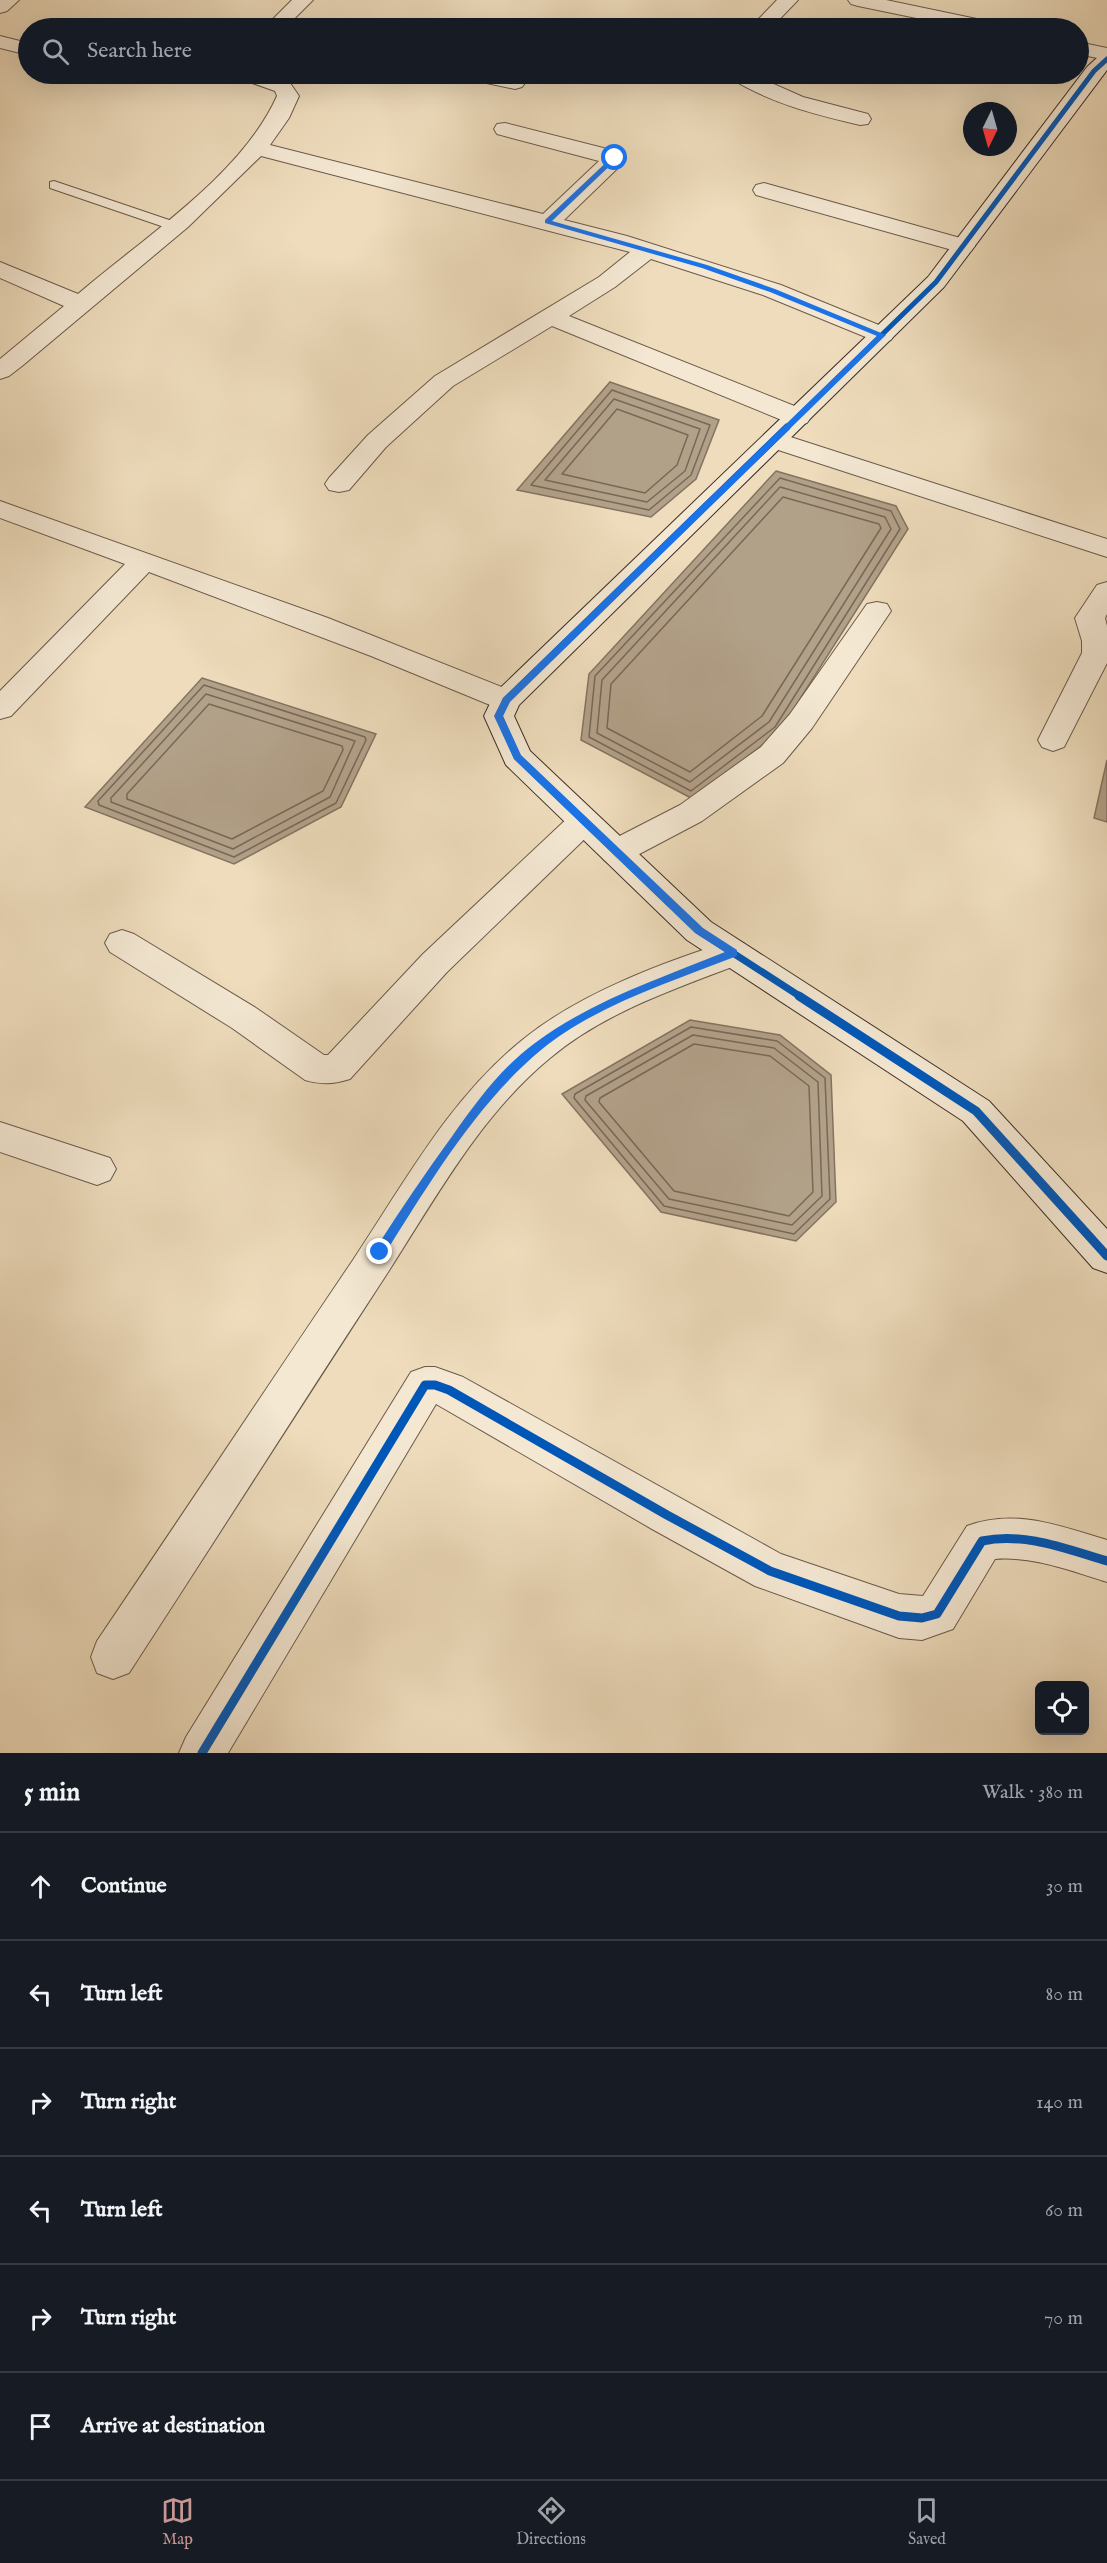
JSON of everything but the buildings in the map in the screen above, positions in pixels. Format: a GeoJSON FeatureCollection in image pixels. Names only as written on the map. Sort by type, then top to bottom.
{"type":"FeatureCollection","features":[{"type":"Feature","properties":{"kind":"street"},"geometry":{"type":"LineString","coordinates":[[0,7],[9,0]]}},
{"type":"Feature","properties":{"kind":"street"},"geometry":{"type":"LineString","coordinates":[[284,18],[303,0]]}},
{"type":"Feature","properties":{"kind":"street"},"geometry":{"type":"LineString","coordinates":[[770,18],[788,0]]}},
{"type":"Feature","properties":{"kind":"street"},"geometry":{"type":"LineString","coordinates":[[858,0],[944,18]]}},
{"type":"Feature","properties":{"kind":"street"},"geometry":{"type":"LineString","coordinates":[[0,42],[18,46]]}},
{"type":"Feature","properties":{"kind":"street"},"geometry":{"type":"LineString","coordinates":[[1089,50],[1107,54]]}},
{"type":"Feature","properties":{"kind":"street"},"geometry":{"type":"LineString","coordinates":[[1089,78],[1107,59]]}},
{"type":"Feature","properties":{"kind":"street"},"geometry":{"type":"LineString","coordinates":[[0,371],[174,226],[257,148],[285,109],[288,96],[283,87],[274,84]]}},
{"type":"Feature","properties":{"kind":"street"},"geometry":{"type":"LineString","coordinates":[[753,84],[781,98],[860,119]]}},
{"type":"Feature","properties":{"kind":"street"},"geometry":{"type":"LineString","coordinates":[[1084,84],[936,282],[506,700],[499,716],[517,757],[699,931],[976,1111],[1107,1256]]}},
{"type":"Feature","properties":{"kind":"street"},"geometry":{"type":"LineString","coordinates":[[505,129],[615,158],[548,222]]}},
{"type":"Feature","properties":{"kind":"street"},"geometry":{"type":"LineString","coordinates":[[257,148],[548,222],[648,250],[772,291],[882,335]]}},
{"type":"Feature","properties":{"kind":"street"},"geometry":{"type":"LineString","coordinates":[[764,190],[963,246]]}},
{"type":"Feature","properties":{"kind":"street"},"geometry":{"type":"LineString","coordinates":[[339,484],[377,441],[444,381],[607,282],[648,250]]}},
{"type":"Feature","properties":{"kind":"street"},"geometry":{"type":"LineString","coordinates":[[0,269],[81,304]]}},
{"type":"Feature","properties":{"kind":"street"},"geometry":{"type":"LineString","coordinates":[[551,317],[798,417]]}},
{"type":"Feature","properties":{"kind":"street"},"geometry":{"type":"LineString","coordinates":[[775,440],[1107,548]]}},
{"type":"Feature","properties":{"kind":"street"},"geometry":{"type":"LineString","coordinates":[[0,509],[454,678],[506,700]]}},
{"type":"Feature","properties":{"kind":"street"},"geometry":{"type":"LineString","coordinates":[[0,709],[144,561]]}},
{"type":"Feature","properties":{"kind":"street"},"geometry":{"type":"LineString","coordinates":[[1053,740],[1097,653],[1097,641],[1090,618],[1107,591]]}},
{"type":"Feature","properties":{"kind":"street"},"geometry":{"type":"LineString","coordinates":[[616,852],[691,813],[772,755],[801,722],[877,611]]}},
{"type":"Feature","properties":{"kind":"street"},"geometry":{"type":"LineString","coordinates":[[122,943],[244,1018],[318,1070],[337,1069],[435,963],[584,821]]}},
{"type":"Feature","properties":{"kind":"street"},"geometry":{"type":"LineString","coordinates":[[113,1657],[419,1190],[493,1088],[538,1046],[582,1018],[644,989],[734,953]]}},
{"type":"Feature","properties":{"kind":"street"},"geometry":{"type":"LineString","coordinates":[[0,1137],[97,1169]]}},
{"type":"Feature","properties":{"kind":"street"},"geometry":{"type":"LineString","coordinates":[[202,1753],[425,1385],[449,1390],[667,1515],[770,1571],[899,1616],[922,1618],[937,1614],[982,1541],[995,1537],[1019,1538],[1107,1561]]}},
{"type":"Feature","properties":{"kind":"lane"},"geometry":{"type":"LineString","coordinates":[[54,185],[174,226]]}},
{"type":"Feature","properties":{"kind":"water"},"geometry":{"type":"Polygon","coordinates":[[[610,382],[719,420],[696,479],[651,517],[517,490],[610,382]]]}},
{"type":"Feature","properties":{"kind":"water"},"geometry":{"type":"Polygon","coordinates":[[[776,471],[896,506],[908,529],[779,732],[693,799],[581,740],[589,674],[776,471]]]}},
{"type":"Feature","properties":{"kind":"water"},"geometry":{"type":"Polygon","coordinates":[[[202,678],[376,734],[341,807],[234,864],[85,807],[202,678]]]}},
{"type":"Feature","properties":{"kind":"water"},"geometry":{"type":"Polygon","coordinates":[[[1107,760],[1107,822],[1094,818],[1107,760]]]}},
{"type":"Feature","properties":{"kind":"water"},"geometry":{"type":"Polygon","coordinates":[[[690,1020],[780,1035],[831,1075],[836,1202],[796,1241],[661,1212],[562,1094],[690,1020]]]}},
{"type":"Feature","properties":{"kind":"cycle path"},"geometry":{"type":"LineString","coordinates":[[1089,78],[1107,59]]}},
{"type":"Feature","properties":{"kind":"cycle path"},"geometry":{"type":"LineString","coordinates":[[1084,84],[936,282],[506,700],[499,716],[517,757],[699,931],[976,1111],[1107,1256]]}},
{"type":"Feature","properties":{"kind":"cycle path"},"geometry":{"type":"LineString","coordinates":[[202,1753],[425,1385],[435,1385],[449,1390],[667,1515],[770,1571],[899,1616],[922,1618],[937,1614],[982,1541],[996,1538],[1028,1539],[1107,1561]]}},
{"type":"Feature","properties":{"kind":"route"},"geometry":{"type":"LineString","coordinates":[[380,1252],[419,1190],[493,1088],[538,1046],[582,1018],[644,989],[734,953],[699,931],[517,757],[499,716],[506,700],[882,335],[772,291],[704,267],[548,222],[615,158]]}}]}
